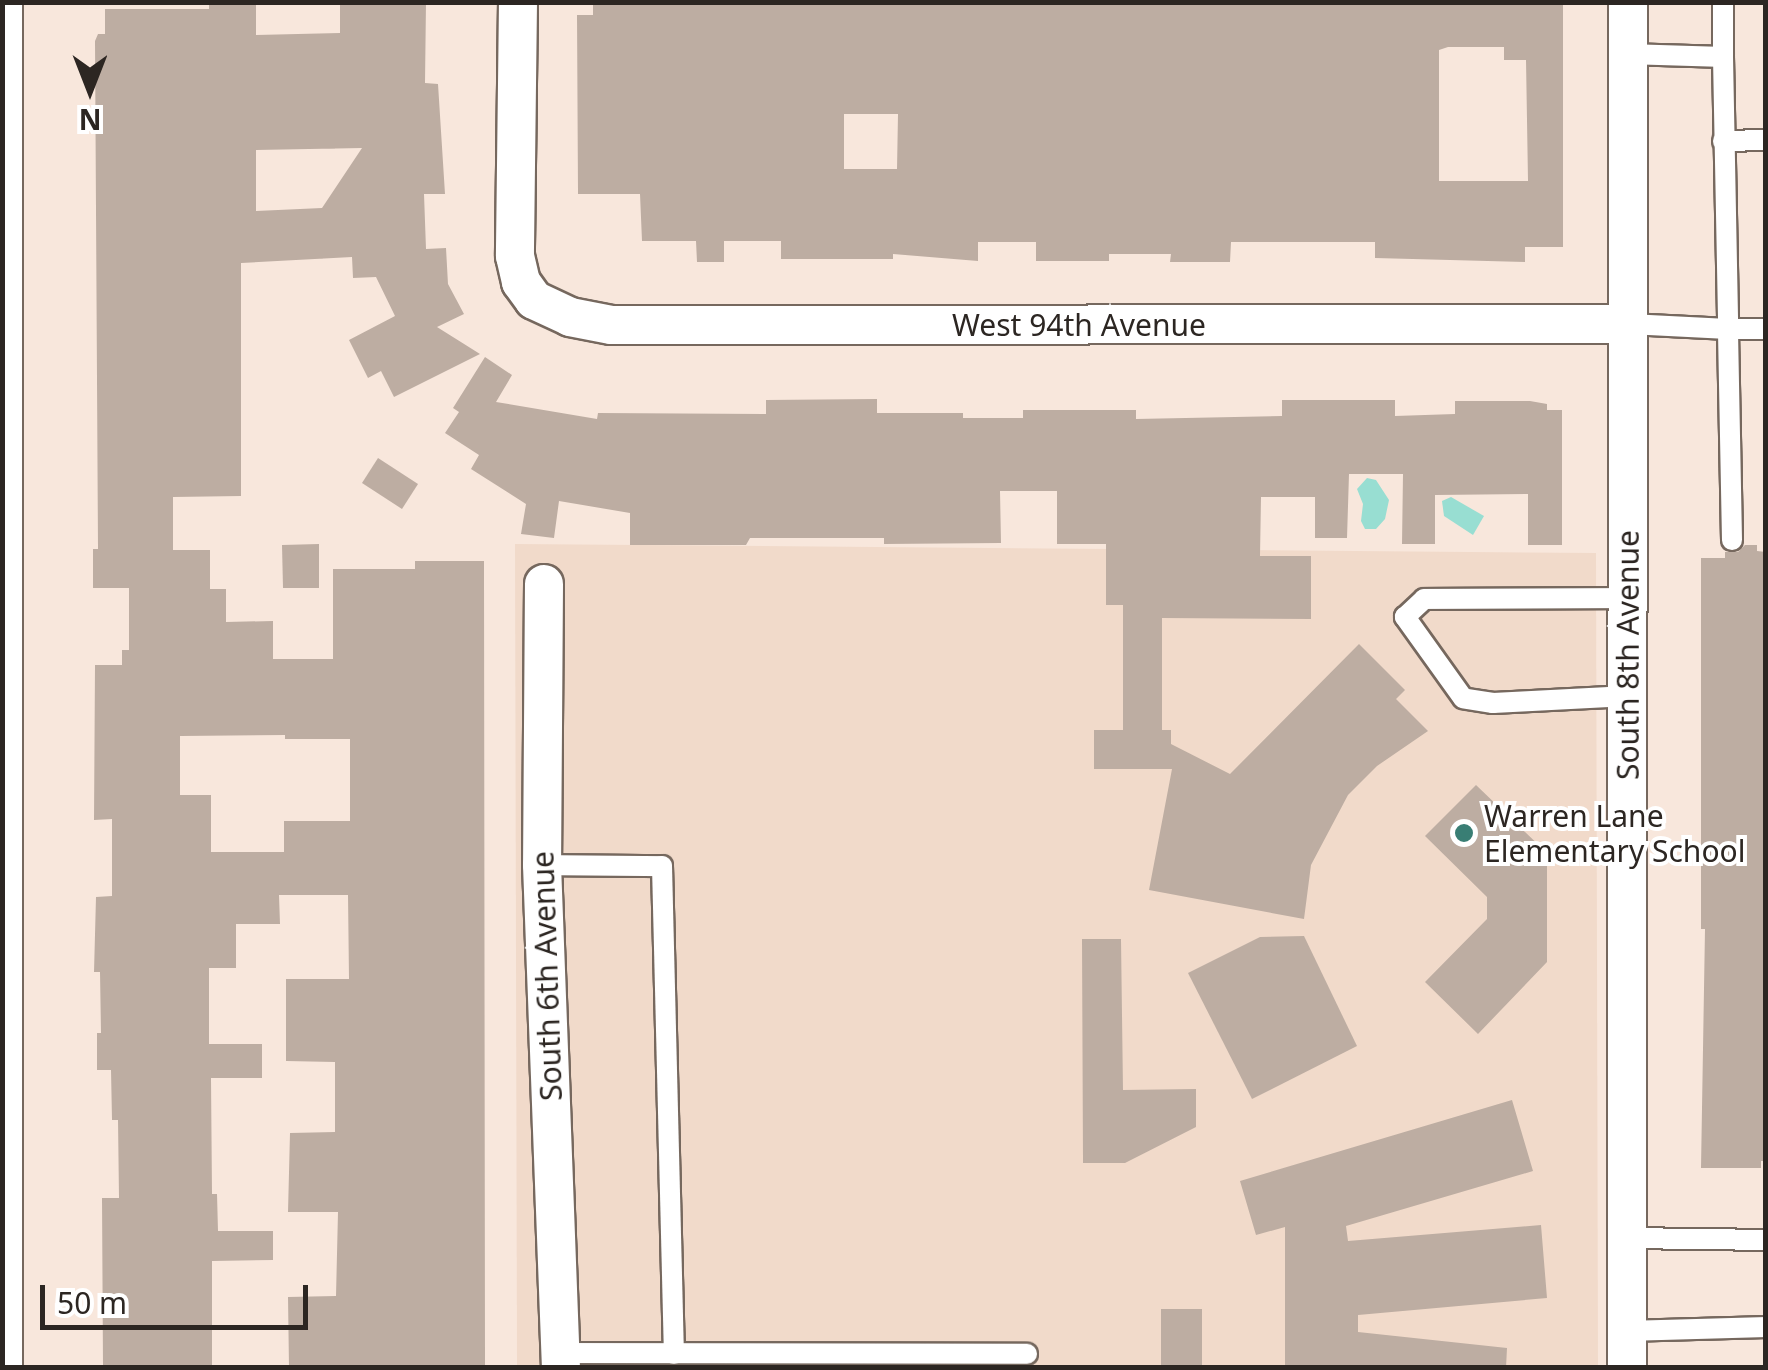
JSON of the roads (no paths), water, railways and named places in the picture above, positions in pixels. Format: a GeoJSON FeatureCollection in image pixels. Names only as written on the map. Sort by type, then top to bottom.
{"type":"FeatureCollection","features":[{"type":"Feature","properties":{"kind":"street"},"geometry":{"type":"LineString","coordinates":[[3,2],[3,1368]]}},
{"type":"Feature","properties":{"kind":"street","name":"West 94th Avenue"},"geometry":{"type":"LineString","coordinates":[[518,2],[516,256],[521,282],[534,300],[570,317],[611,325],[1629,324]]}},
{"type":"Feature","properties":{"kind":"street","name":"South 8th Avenue"},"geometry":{"type":"LineString","coordinates":[[1627,1350],[1628,2]]}},
{"type":"Feature","properties":{"kind":"street","name":"South 6th Avenue"},"geometry":{"type":"LineString","coordinates":[[544,584],[542,865],[561,1360]]}},
{"type":"Feature","properties":{"kind":"lane"},"geometry":{"type":"LineString","coordinates":[[1723,2],[1732,540]]}},
{"type":"Feature","properties":{"kind":"lane"},"geometry":{"type":"LineString","coordinates":[[1628,54],[1723,57]]}},
{"type":"Feature","properties":{"kind":"lane"},"geometry":{"type":"LineString","coordinates":[[1723,141],[1766,140]]}},
{"type":"Feature","properties":{"kind":"lane"},"geometry":{"type":"LineString","coordinates":[[1629,324],[1766,329]]}},
{"type":"Feature","properties":{"kind":"lane"},"geometry":{"type":"LineString","coordinates":[[1628,598],[1424,600],[1405,617],[1463,698],[1493,703],[1628,696]]}},
{"type":"Feature","properties":{"kind":"lane"},"geometry":{"type":"LineString","coordinates":[[542,865],[662,866],[674,1354]]}},
{"type":"Feature","properties":{"kind":"lane"},"geometry":{"type":"LineString","coordinates":[[1627,1238],[1766,1240]]}},
{"type":"Feature","properties":{"kind":"lane"},"geometry":{"type":"LineString","coordinates":[[1627,1350],[1766,1327]]}},
{"type":"Feature","properties":{"kind":"lane"},"geometry":{"type":"LineString","coordinates":[[561,1360],[674,1354],[1027,1354]]}},
{"type":"Feature","properties":{"kind":"water"},"geometry":{"type":"Polygon","coordinates":[[[1367,478],[1376,480],[1389,500],[1385,519],[1376,529],[1365,529],[1361,521],[1363,504],[1357,489],[1367,478]]]}},
{"type":"Feature","properties":{"kind":"water"},"geometry":{"type":"Polygon","coordinates":[[[1451,497],[1484,516],[1473,535],[1444,516],[1442,501],[1451,497]]]}},
{"type":"Feature","properties":{"kind":"place","name":"Warren Lane Elementary School"},"geometry":{"type":"Point","coordinates":[1464,833]}}]}
